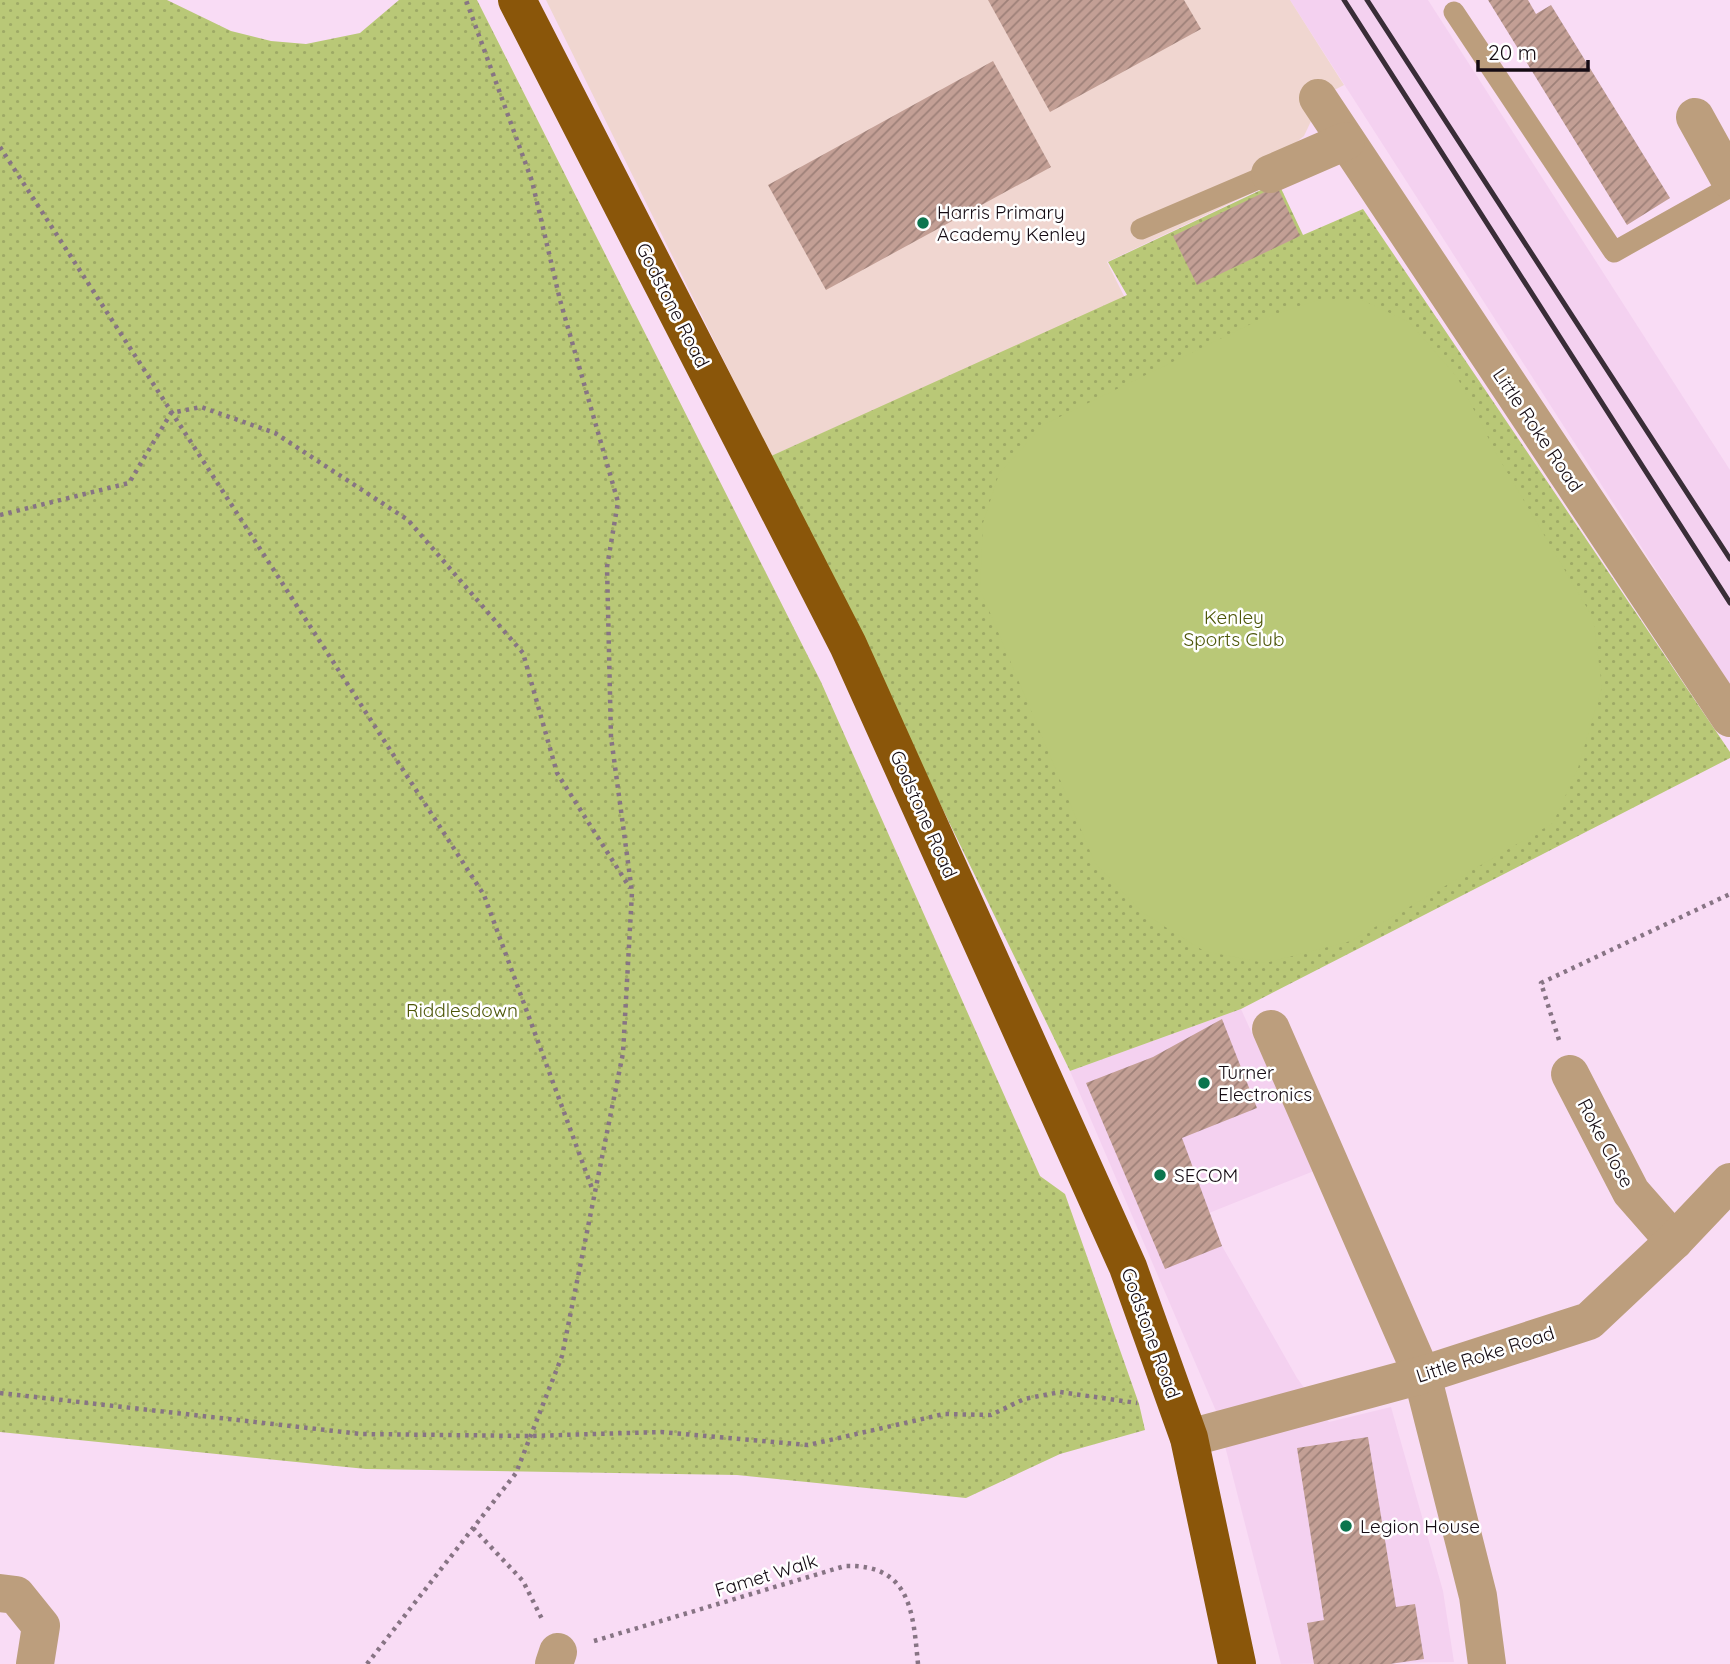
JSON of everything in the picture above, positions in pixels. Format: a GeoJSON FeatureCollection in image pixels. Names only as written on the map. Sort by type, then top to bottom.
{"type":"FeatureCollection","features":[{"type":"Feature","properties":{"kind":"highway","name":"Godstone Road"},"geometry":{"type":"LineString","coordinates":[[517,0],[848,645],[1128,1267],[1185,1427],[1237,1664]]}},
{"type":"Feature","properties":{"kind":"street","name":"Little Roke Road"},"geometry":{"type":"LineString","coordinates":[[1318,98],[1730,718]]}},
{"type":"Feature","properties":{"kind":"street"},"geometry":{"type":"LineString","coordinates":[[1695,117],[1725,157]]}},
{"type":"Feature","properties":{"kind":"street"},"geometry":{"type":"LineString","coordinates":[[1270,174],[1346,141]]}},
{"type":"Feature","properties":{"kind":"street"},"geometry":{"type":"LineString","coordinates":[[1272,1029],[1422,1375],[1478,1596],[1487,1664]]}},
{"type":"Feature","properties":{"kind":"street","name":"Roke Close"},"geometry":{"type":"LineString","coordinates":[[1570,1074],[1631,1192],[1674,1241]]}},
{"type":"Feature","properties":{"kind":"street","name":"Little Roke Road"},"geometry":{"type":"LineString","coordinates":[[1185,1427],[1422,1375],[1589,1321],[1674,1241],[1730,1182]]}},
{"type":"Feature","properties":{"kind":"street"},"geometry":{"type":"LineString","coordinates":[[0,1593],[16,1595],[41,1626],[35,1664]]}},
{"type":"Feature","properties":{"kind":"lane"},"geometry":{"type":"LineString","coordinates":[[1454,12],[1614,252],[1730,187]]}},
{"type":"Feature","properties":{"kind":"lane"},"geometry":{"type":"LineString","coordinates":[[1141,229],[1270,174]]}},
{"type":"Feature","properties":{"kind":"path"},"geometry":{"type":"LineString","coordinates":[[367,1664],[516,1473],[562,1356],[623,1053],[632,892],[611,737],[607,567],[618,502],[560,300],[532,181],[467,0]]}},
{"type":"Feature","properties":{"kind":"path"},"geometry":{"type":"LineString","coordinates":[[0,147],[484,895],[593,1192]]}},
{"type":"Feature","properties":{"kind":"path"},"geometry":{"type":"LineString","coordinates":[[0,515],[129,483],[171,413],[201,407],[275,433],[408,520],[523,653],[558,773],[632,892]]}},
{"type":"Feature","properties":{"kind":"path"},"geometry":{"type":"LineString","coordinates":[[1570,1074],[1541,983],[1730,894]]}},
{"type":"Feature","properties":{"kind":"path"},"geometry":{"type":"LineString","coordinates":[[0,1393],[360,1434],[530,1436],[661,1432],[808,1445],[944,1414],[991,1415],[1024,1399],[1060,1392],[1100,1396],[1185,1427]]}},
{"type":"Feature","properties":{"kind":"path"},"geometry":{"type":"LineString","coordinates":[[473,1528],[523,1581],[556,1658]]}},
{"type":"Feature","properties":{"kind":"path","name":"Famet Walk"},"geometry":{"type":"LineString","coordinates":[[556,1658],[845,1566],[868,1565],[902,1588],[913,1611],[918,1664]]}},
{"type":"Feature","properties":{"kind":"shaded area","name":"Harris Primary Academy Kenley"},"geometry":{"type":"Polygon","coordinates":[[[546,0],[1290,0],[1344,85],[1309,103],[1312,119],[1304,136],[1288,149],[1273,183],[1107,262],[1125,298],[771,456],[546,0]]]}},
{"type":"Feature","properties":{"kind":"shaded area"},"geometry":{"type":"Polygon","coordinates":[[[1290,0],[1428,0],[1730,470],[1730,685],[1290,0]]]}},
{"type":"Feature","properties":{"kind":"shaded area"},"geometry":{"type":"Polygon","coordinates":[[[1241,1009],[1314,1171],[1209,1213],[1222,1246],[1297,1378],[1329,1422],[1391,1407],[1443,1591],[1454,1662],[1281,1664],[1216,1411],[1070,1071],[1241,1009]]]}},
{"type":"Feature","properties":{"kind":"green space","name":"Riddlesdown"},"geometry":{"type":"Polygon","coordinates":[[[0,0],[167,0],[231,31],[271,41],[306,44],[360,33],[399,0],[477,0],[821,682],[1040,1176],[1065,1194],[1139,1404],[1145,1430],[1060,1454],[966,1498],[737,1475],[366,1469],[0,1432],[0,0]]]}},
{"type":"Feature","properties":{"kind":"green space","name":"Kenley Sports Club"},"geometry":{"type":"Polygon","coordinates":[[[1278,182],[1303,235],[1363,209],[1730,752],[1730,758],[1241,1009],[1070,1071],[771,456],[1127,295],[1108,262],[1278,182]]]}},
{"type":"Feature","properties":{"kind":"green space","name":"Kenley Sports Club"},"geometry":{"type":"Polygon","coordinates":[[[1318,300],[1362,300],[1409,322],[1457,377],[1497,455],[1593,618],[1602,687],[1578,768],[1553,823],[1351,941],[1265,963],[1204,951],[1143,913],[1095,863],[980,589],[983,523],[999,474],[1043,425],[1261,319],[1318,300]]]}},
{"type":"Feature","properties":{"kind":"building"},"geometry":{"type":"Polygon","coordinates":[[[988,0],[1184,0],[1201,29],[1050,112],[988,0]]]}},
{"type":"Feature","properties":{"kind":"building"},"geometry":{"type":"Polygon","coordinates":[[[1488,0],[1528,0],[1536,14],[1551,5],[1670,198],[1627,225],[1488,0]]]}},
{"type":"Feature","properties":{"kind":"building"},"geometry":{"type":"Polygon","coordinates":[[[993,61],[1051,167],[826,290],[768,185],[993,61]]]}},
{"type":"Feature","properties":{"kind":"building"},"geometry":{"type":"Polygon","coordinates":[[[1277,186],[1300,236],[1197,285],[1173,236],[1277,186]]]}},
{"type":"Feature","properties":{"kind":"building","name":"SECOM"},"geometry":{"type":"Polygon","coordinates":[[[1222,1019],[1257,1108],[1182,1138],[1222,1246],[1165,1269],[1086,1083],[1153,1057],[1222,1019]]]}},
{"type":"Feature","properties":{"kind":"building","name":"Legion House"},"geometry":{"type":"Polygon","coordinates":[[[1368,1437],[1396,1607],[1415,1604],[1424,1659],[1390,1664],[1314,1664],[1307,1623],[1324,1620],[1297,1448],[1368,1437]]]}},
{"type":"Feature","properties":{"kind":"railway"},"geometry":{"type":"LineString","coordinates":[[1344,0],[1730,603]]}},
{"type":"Feature","properties":{"kind":"railway"},"geometry":{"type":"LineString","coordinates":[[1367,0],[1730,559]]}},
{"type":"Feature","properties":{"kind":"place","name":"Harris Primary Academy Kenley"},"geometry":{"type":"Point","coordinates":[923,223]}},
{"type":"Feature","properties":{"kind":"place","name":"Turner Electronics"},"geometry":{"type":"Point","coordinates":[1204,1083]}},
{"type":"Feature","properties":{"kind":"place","name":"SECOM"},"geometry":{"type":"Point","coordinates":[1160,1175]}},
{"type":"Feature","properties":{"kind":"place","name":"Legion House"},"geometry":{"type":"Point","coordinates":[1346,1526]}}]}
